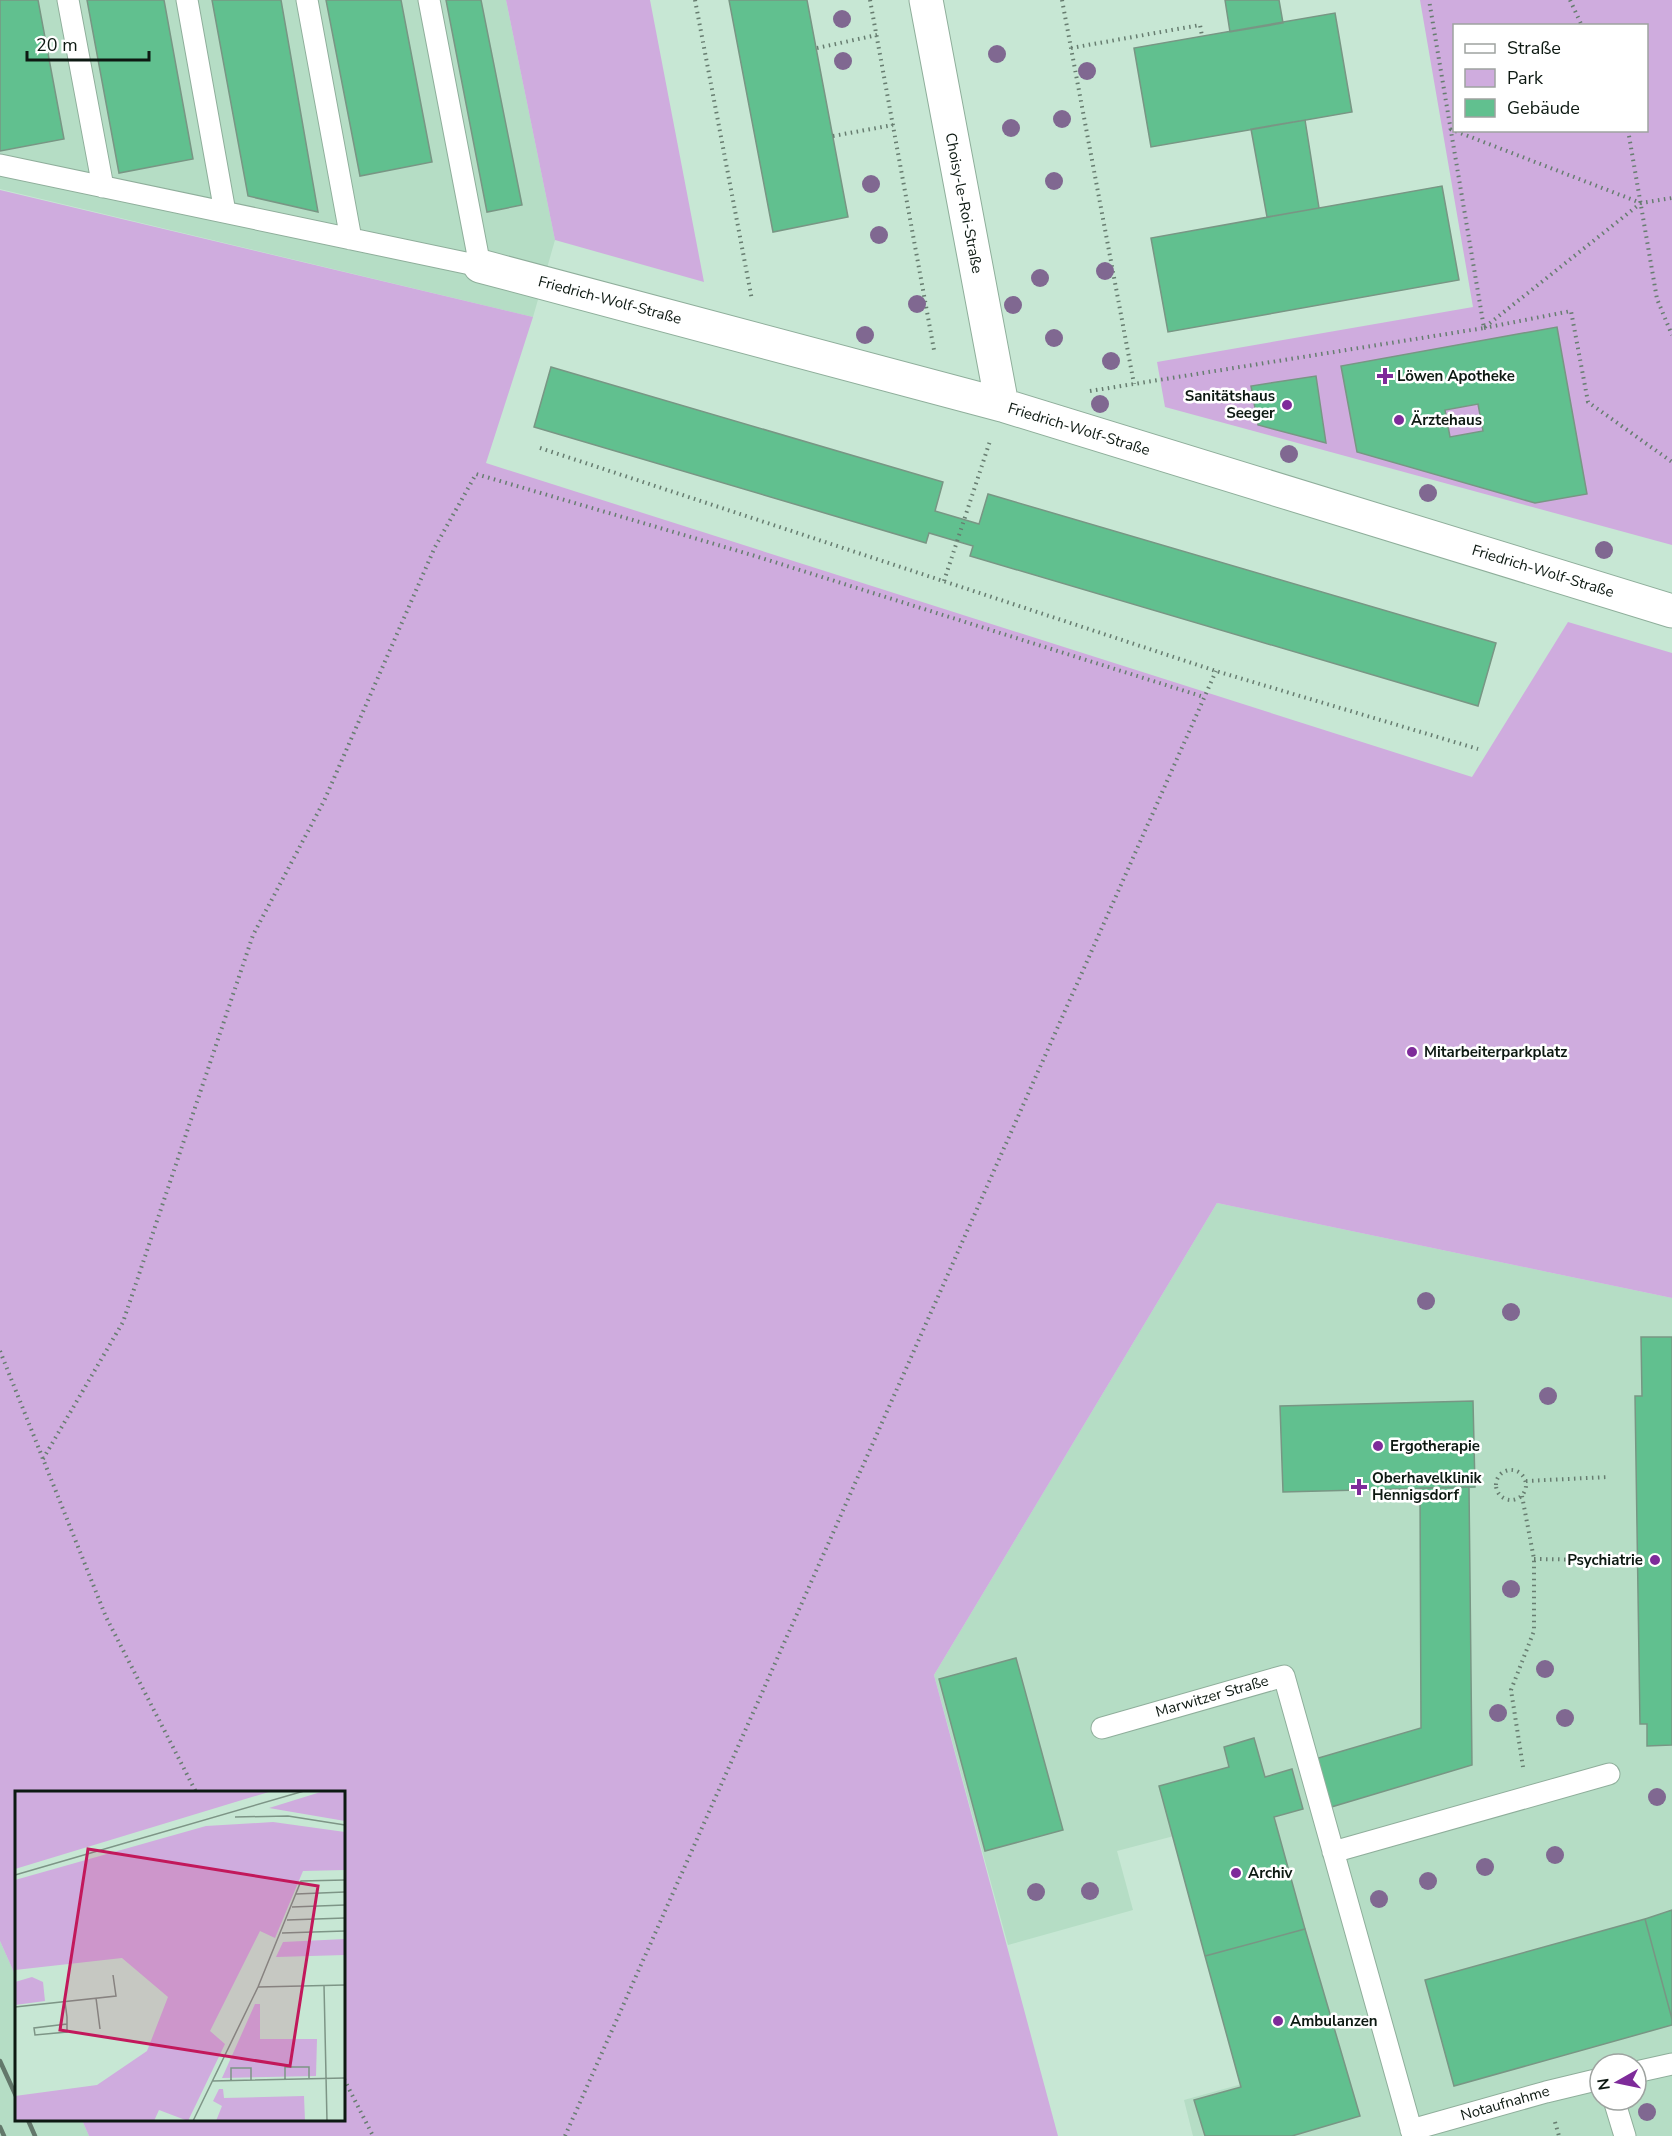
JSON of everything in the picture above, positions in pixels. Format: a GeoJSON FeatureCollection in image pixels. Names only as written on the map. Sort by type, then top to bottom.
{"type":"FeatureCollection","features":[{"type":"Feature","properties":{"kind":"street","name":"Choisy-le-Roi-Straße"},"geometry":{"type":"LineString","coordinates":[[926,0],[1002,405]]}},
{"type":"Feature","properties":{"kind":"street","name":"Friedrich-Wolf-Straße"},"geometry":{"type":"LineString","coordinates":[[480,266],[1002,405],[1672,611]]}},
{"type":"Feature","properties":{"kind":"lane"},"geometry":{"type":"LineString","coordinates":[[68,0],[103,187]]}},
{"type":"Feature","properties":{"kind":"lane"},"geometry":{"type":"LineString","coordinates":[[187,0],[225,212]]}},
{"type":"Feature","properties":{"kind":"lane"},"geometry":{"type":"LineString","coordinates":[[307,0],[351,239]]}},
{"type":"Feature","properties":{"kind":"lane"},"geometry":{"type":"LineString","coordinates":[[0,165],[480,266],[429,0]]}},
{"type":"Feature","properties":{"kind":"lane","name":"Marwitzer Straße"},"geometry":{"type":"LineString","coordinates":[[1102,1728],[1284,1676],[1412,2133]]}},
{"type":"Feature","properties":{"kind":"lane"},"geometry":{"type":"LineString","coordinates":[[1334,1852],[1609,1774]]}},
{"type":"Feature","properties":{"kind":"lane"},"geometry":{"type":"LineString","coordinates":[[1648,2069],[1672,2064]]}},
{"type":"Feature","properties":{"kind":"lane","name":"Notaufnahme"},"geometry":{"type":"LineString","coordinates":[[1412,2133],[1546,2092],[1588,2082]]}},
{"type":"Feature","properties":{"kind":"lane"},"geometry":{"type":"LineString","coordinates":[[1618,2112],[1625,2136]]}},
{"type":"Feature","properties":{"kind":"path"},"geometry":{"type":"LineString","coordinates":[[695,0],[760,341]]}},
{"type":"Feature","properties":{"kind":"path"},"geometry":{"type":"LineString","coordinates":[[870,0],[941,389]]}},
{"type":"Feature","properties":{"kind":"path"},"geometry":{"type":"LineString","coordinates":[[1062,0],[1134,384]]}},
{"type":"Feature","properties":{"kind":"path"},"geometry":{"type":"LineString","coordinates":[[1429,0],[1484,328]]}},
{"type":"Feature","properties":{"kind":"path"},"geometry":{"type":"LineString","coordinates":[[1570,0],[1581,24]]}},
{"type":"Feature","properties":{"kind":"path"},"geometry":{"type":"LineString","coordinates":[[1071,48],[1200,26],[1202,36]]}},
{"type":"Feature","properties":{"kind":"path"},"geometry":{"type":"LineString","coordinates":[[817,48],[877,35]]}},
{"type":"Feature","properties":{"kind":"path"},"geometry":{"type":"LineString","coordinates":[[833,136],[893,125]]}},
{"type":"Feature","properties":{"kind":"path"},"geometry":{"type":"LineString","coordinates":[[1458,132],[1641,203]]}},
{"type":"Feature","properties":{"kind":"path"},"geometry":{"type":"LineString","coordinates":[[1628,132],[1657,299],[1672,335]]}},
{"type":"Feature","properties":{"kind":"path"},"geometry":{"type":"LineString","coordinates":[[1484,328],[1641,203],[1672,198]]}},
{"type":"Feature","properties":{"kind":"path"},"geometry":{"type":"LineString","coordinates":[[1079,393],[1484,328],[1571,311],[1588,402],[1672,462]]}},
{"type":"Feature","properties":{"kind":"path"},"geometry":{"type":"LineString","coordinates":[[944,580],[1002,405]]}},
{"type":"Feature","properties":{"kind":"path"},"geometry":{"type":"LineString","coordinates":[[540,448],[1216,671],[1478,749]]}},
{"type":"Feature","properties":{"kind":"path"},"geometry":{"type":"LineString","coordinates":[[44,1459],[123,1322],[253,935],[324,801],[435,547],[476,474],[752,555],[1204,697]]}},
{"type":"Feature","properties":{"kind":"path"},"geometry":{"type":"LineString","coordinates":[[565,2136],[1216,671]]}},
{"type":"Feature","properties":{"kind":"path"},"geometry":{"type":"LineString","coordinates":[[0,1351],[106,1617],[195,1791]]}},
{"type":"Feature","properties":{"kind":"path"},"geometry":{"type":"LineString","coordinates":[[1507,1470],[1515,1470],[1522,1474],[1526,1481],[1527,1489],[1516,1501],[1508,1501],[1496,1490],[1496,1482],[1500,1474],[1507,1470]]}},
{"type":"Feature","properties":{"kind":"path"},"geometry":{"type":"LineString","coordinates":[[1526,1481],[1608,1477]]}},
{"type":"Feature","properties":{"kind":"path"},"geometry":{"type":"LineString","coordinates":[[1522,1496],[1534,1559],[1534,1631],[1511,1690],[1528,1798]]}},
{"type":"Feature","properties":{"kind":"path"},"geometry":{"type":"LineString","coordinates":[[1534,1559],[1608,1560]]}},
{"type":"Feature","properties":{"kind":"path"},"geometry":{"type":"LineString","coordinates":[[345,2081],[373,2136]]}},
{"type":"Feature","properties":{"kind":"shaded area"},"geometry":{"type":"Polygon","coordinates":[[[0,0],[506,0],[555,240],[533,317],[0,189],[0,0]]]}},
{"type":"Feature","properties":{"kind":"shaded area","name":"Oberhavelklinik Hennigsdorf"},"geometry":{"type":"Polygon","coordinates":[[[1217,1203],[1672,1298],[1672,2136],[1193,2136],[1184,2100],[1242,2084],[1174,1836],[1117,1851],[1133,1910],[1008,1945],[934,1675],[1217,1203]]]}},
{"type":"Feature","properties":{"kind":"shaded area"},"geometry":{"type":"Polygon","coordinates":[[[0,1941],[15,1975],[15,2121],[82,2121],[89,2136],[0,2136],[0,1941]]]}},
{"type":"Feature","properties":{"kind":"green space"},"geometry":{"type":"Polygon","coordinates":[[[506,0],[650,0],[704,282],[555,240],[506,0]]]}},
{"type":"Feature","properties":{"kind":"green space"},"geometry":{"type":"Polygon","coordinates":[[[1420,0],[1672,0],[1672,545],[1165,407],[1157,362],[1473,307],[1420,0]]]}},
{"type":"Feature","properties":{"kind":"green space"},"geometry":{"type":"Polygon","coordinates":[[[0,190],[533,317],[486,463],[1472,777],[1568,622],[1672,653],[1672,1298],[1217,1203],[934,1675],[1058,2136],[89,2136],[82,2121],[345,2121],[345,1791],[15,1791],[15,1975],[0,1941],[0,190]]]}},
{"type":"Feature","properties":{"kind":"building"},"geometry":{"type":"Polygon","coordinates":[[[0,0],[38,0],[64,139],[0,151],[0,0]]]}},
{"type":"Feature","properties":{"kind":"building"},"geometry":{"type":"Polygon","coordinates":[[[87,0],[164,0],[193,159],[119,173],[87,0]]]}},
{"type":"Feature","properties":{"kind":"building"},"geometry":{"type":"Polygon","coordinates":[[[212,0],[281,0],[318,212],[248,196],[212,0]]]}},
{"type":"Feature","properties":{"kind":"building"},"geometry":{"type":"Polygon","coordinates":[[[326,0],[401,0],[432,162],[360,176],[326,0]]]}},
{"type":"Feature","properties":{"kind":"building"},"geometry":{"type":"Polygon","coordinates":[[[446,0],[481,0],[522,205],[487,212],[446,0]]]}},
{"type":"Feature","properties":{"kind":"building"},"geometry":{"type":"Polygon","coordinates":[[[729,0],[807,0],[848,217],[773,232],[729,0]]]}},
{"type":"Feature","properties":{"kind":"building"},"geometry":{"type":"Polygon","coordinates":[[[1225,0],[1279,0],[1283,23],[1230,32],[1225,0]]]}},
{"type":"Feature","properties":{"kind":"building"},"geometry":{"type":"Polygon","coordinates":[[[1335,13],[1352,112],[1151,147],[1134,48],[1335,13]]]}},
{"type":"Feature","properties":{"kind":"building"},"geometry":{"type":"Polygon","coordinates":[[[1305,120],[1319,208],[1267,217],[1251,129],[1305,120]]]}},
{"type":"Feature","properties":{"kind":"building"},"geometry":{"type":"Polygon","coordinates":[[[1442,186],[1459,280],[1168,332],[1151,238],[1442,186]]]}},
{"type":"Feature","properties":{"kind":"building","name":"Ärztehaus"},"geometry":{"type":"Polygon","coordinates":[[[1557,327],[1587,494],[1535,503],[1357,452],[1341,366],[1557,327]],[[1478,404],[1445,410],[1450,437],[1483,431],[1478,404]]]}},
{"type":"Feature","properties":{"kind":"building"},"geometry":{"type":"Polygon","coordinates":[[[551,367],[943,482],[935,511],[979,524],[988,494],[1496,643],[1478,706],[970,556],[973,546],[929,533],[926,543],[534,427],[551,367]]]}},
{"type":"Feature","properties":{"kind":"building","name":"Sanitätshaus Seeger"},"geometry":{"type":"Polygon","coordinates":[[[1316,376],[1326,443],[1258,425],[1251,386],[1316,376]]]}},
{"type":"Feature","properties":{"kind":"building","name":"Psychiatrie"},"geometry":{"type":"Polygon","coordinates":[[[1641,1337],[1672,1337],[1672,1745],[1647,1746],[1647,1724],[1640,1724],[1635,1396],[1642,1396],[1641,1337]]]}},
{"type":"Feature","properties":{"kind":"building","name":"Ergotherapie"},"geometry":{"type":"Polygon","coordinates":[[[1473,1401],[1475,1487],[1283,1492],[1280,1406],[1473,1401]]]}},
{"type":"Feature","properties":{"kind":"building"},"geometry":{"type":"Polygon","coordinates":[[[1469,1487],[1472,1765],[1328,1808],[1315,1759],[1421,1728],[1420,1488],[1469,1487]]]}},
{"type":"Feature","properties":{"kind":"building"},"geometry":{"type":"Polygon","coordinates":[[[1016,1658],[1063,1830],[985,1851],[939,1679],[1016,1658]]]}},
{"type":"Feature","properties":{"kind":"building","name":"Archiv"},"geometry":{"type":"Polygon","coordinates":[[[1254,1738],[1265,1777],[1292,1769],[1303,1809],[1274,1817],[1305,1929],[1205,1956],[1159,1786],[1229,1767],[1224,1747],[1254,1738]]]}},
{"type":"Feature","properties":{"kind":"building"},"geometry":{"type":"Polygon","coordinates":[[[1672,1910],[1672,2019],[1645,1919],[1672,1910]]]}},
{"type":"Feature","properties":{"kind":"building"},"geometry":{"type":"Polygon","coordinates":[[[1645,1919],[1672,2025],[1454,2086],[1425,1980],[1645,1919]]]}},
{"type":"Feature","properties":{"kind":"building","name":"Ambulanzen"},"geometry":{"type":"Polygon","coordinates":[[[1305,1929],[1360,2116],[1292,2136],[1205,2136],[1194,2100],[1241,2087],[1205,1956],[1305,1929]]]}},
{"type":"Feature","properties":{"kind":"railway"},"geometry":{"type":"LineString","coordinates":[[0,2061],[15,2094]]}},
{"type":"Feature","properties":{"kind":"railway"},"geometry":{"type":"LineString","coordinates":[[28,2121],[35,2136]]}},
{"type":"Feature","properties":{"kind":"railway"},"geometry":{"type":"LineString","coordinates":[[0,2127],[4,2136]]}},
{"type":"Feature","properties":{"kind":"place","name":"Löwen Apotheke"},"geometry":{"type":"Point","coordinates":[1385,376]}},
{"type":"Feature","properties":{"kind":"place","name":"Sanitätshaus Seeger"},"geometry":{"type":"Point","coordinates":[1287,405]}},
{"type":"Feature","properties":{"kind":"place","name":"Ärztehaus"},"geometry":{"type":"Point","coordinates":[1399,420]}},
{"type":"Feature","properties":{"kind":"place","name":"Mitarbeiterparkplatz"},"geometry":{"type":"Point","coordinates":[1412,1052]}},
{"type":"Feature","properties":{"kind":"place","name":"Ergotherapie"},"geometry":{"type":"Point","coordinates":[1378,1446]}},
{"type":"Feature","properties":{"kind":"place","name":"Oberhavelklinik Hennigsdorf"},"geometry":{"type":"Point","coordinates":[1359,1487]}},
{"type":"Feature","properties":{"kind":"place","name":"Psychiatrie"},"geometry":{"type":"Point","coordinates":[1655,1560]}},
{"type":"Feature","properties":{"kind":"place","name":"Archiv"},"geometry":{"type":"Point","coordinates":[1236,1873]}},
{"type":"Feature","properties":{"kind":"place","name":"Ambulanzen"},"geometry":{"type":"Point","coordinates":[1278,2021]}}]}
